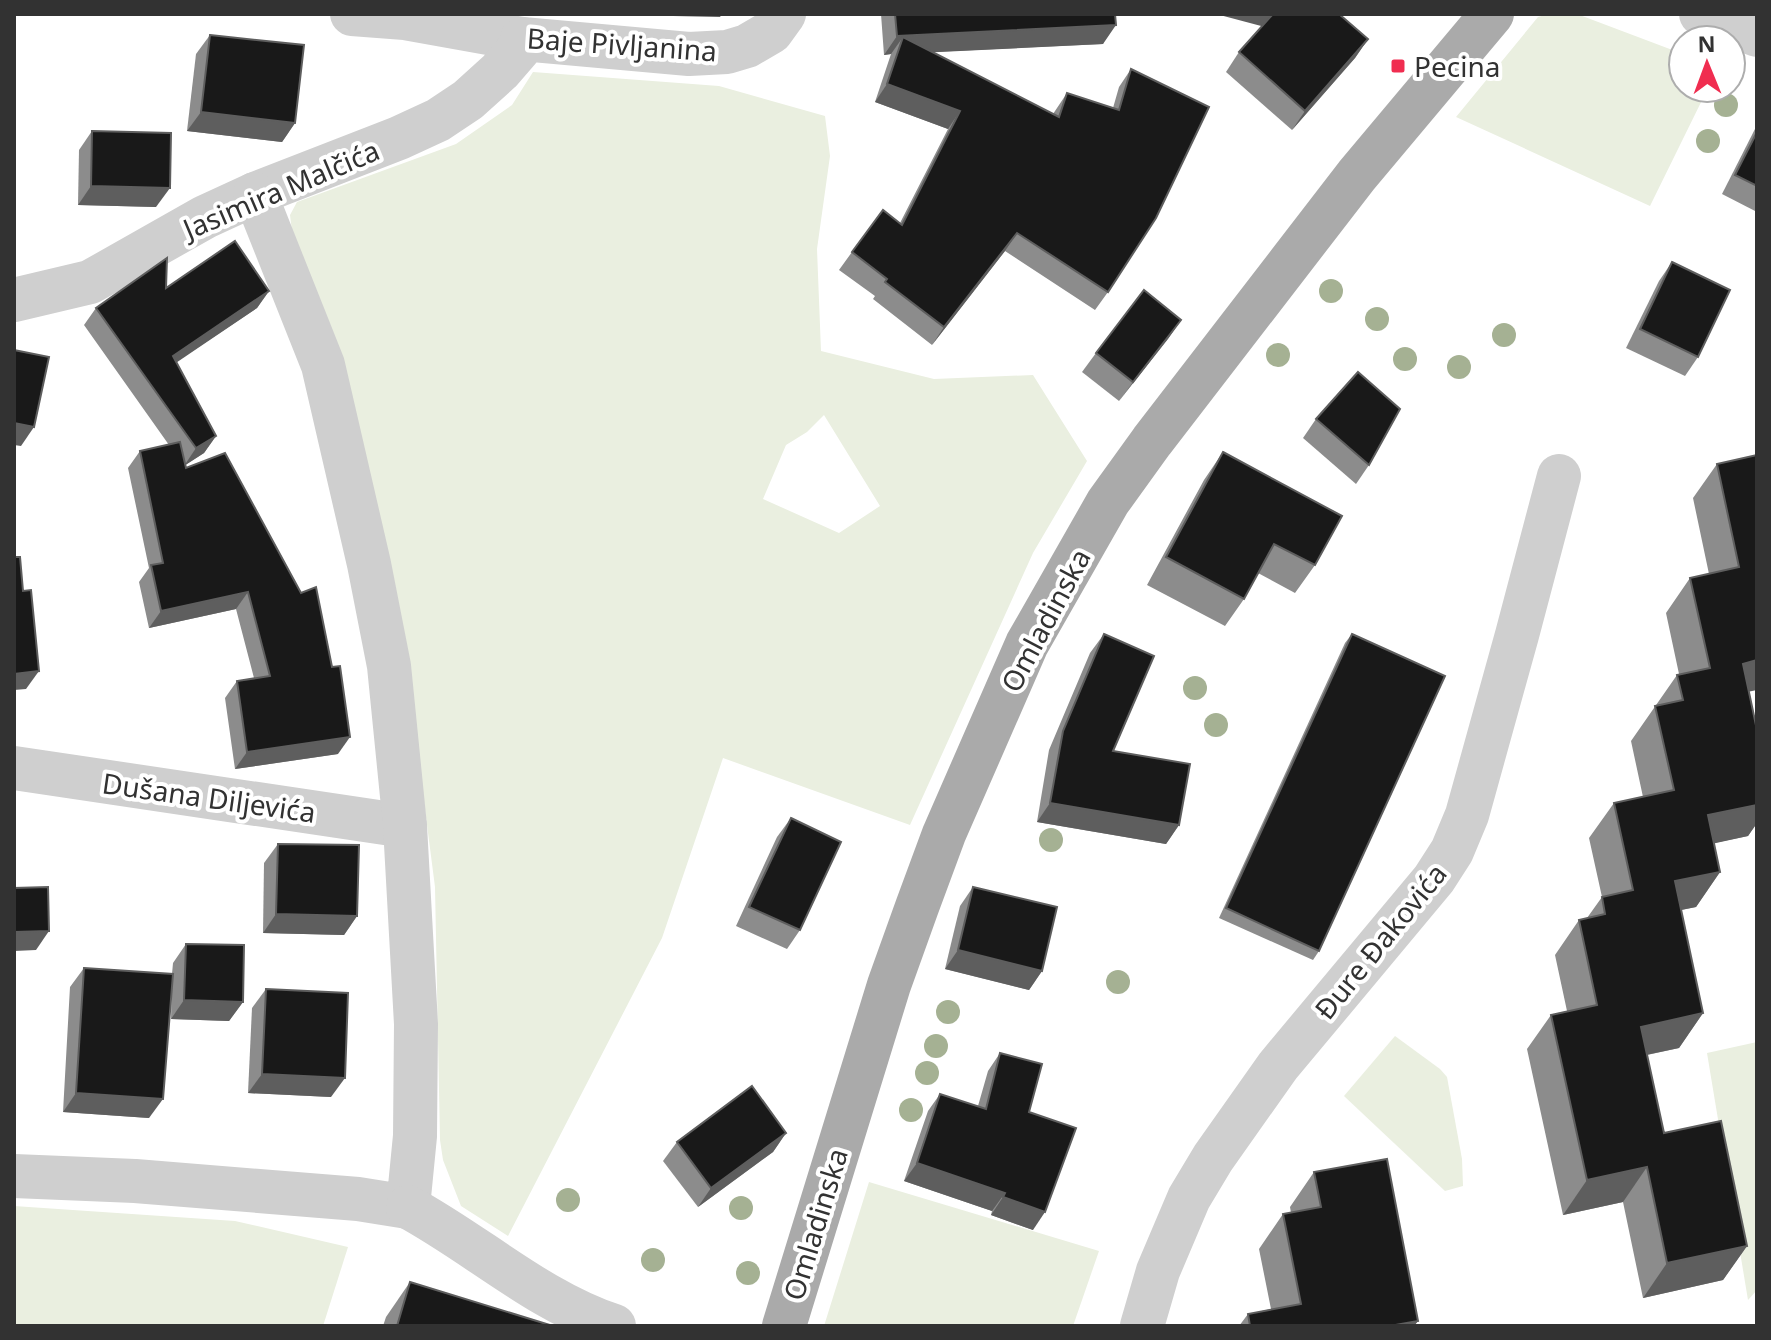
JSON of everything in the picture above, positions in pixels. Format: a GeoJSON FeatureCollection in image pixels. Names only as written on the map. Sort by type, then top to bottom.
{"type":"FeatureCollection","features":[{"type":"Feature","properties":{"kind":"main road","name":"Omladinska"},"geometry":{"type":"LineString","coordinates":[[784,1326],[889,985],[944,834],[1027,644],[1108,502],[1152,441],[1357,175],[1492,14]]}},
{"type":"Feature","properties":{"kind":"street","name":"Baje Pivljanina"},"geometry":{"type":"LineString","coordinates":[[352,14],[405,18],[522,39],[689,54],[727,52],[747,46],[771,32],[784,14]]}},
{"type":"Feature","properties":{"kind":"street"},"geometry":{"type":"LineString","coordinates":[[1701,14],[1757,35]]}},
{"type":"Feature","properties":{"kind":"street","name":"Jasimira Malčića"},"geometry":{"type":"LineString","coordinates":[[14,300],[90,282],[205,217],[438,120],[468,100],[500,71],[519,49],[522,39]]}},
{"type":"Feature","properties":{"kind":"street"},"geometry":{"type":"LineString","coordinates":[[255,194],[318,351],[336,417],[389,666],[405,826],[416,1024],[415,1136],[408,1207]]}},
{"type":"Feature","properties":{"kind":"street","name":"Đure Đakovića"},"geometry":{"type":"LineString","coordinates":[[1142,1326],[1158,1271],[1189,1198],[1213,1158],[1278,1066],[1434,879],[1452,851],[1467,815],[1559,476]]}},
{"type":"Feature","properties":{"kind":"street","name":"Dušana Diljevića"},"geometry":{"type":"LineString","coordinates":[[14,768],[405,826]]}},
{"type":"Feature","properties":{"kind":"street"},"geometry":{"type":"LineString","coordinates":[[14,1176],[135,1181],[358,1199],[408,1207],[441,1225],[546,1296],[569,1309],[614,1326]]}},
{"type":"Feature","properties":{"kind":"shaded area"},"geometry":{"type":"Polygon","coordinates":[[[1577,14],[1667,48],[1667,104],[1700,104],[1650,206],[1456,117],[1538,17],[1577,14]]]}},
{"type":"Feature","properties":{"kind":"shaded area"},"geometry":{"type":"Polygon","coordinates":[[[533,72],[719,86],[825,116],[830,156],[817,249],[821,351],[934,379],[1033,375],[1087,461],[1033,553],[910,825],[723,758],[662,938],[508,1236],[461,1206],[443,1160],[440,1140],[435,887],[410,693],[290,215],[297,202],[456,144],[512,105],[533,72]],[[824,415],[807,432],[786,445],[763,499],[839,533],[880,506],[824,415]]]}},
{"type":"Feature","properties":{"kind":"shaded area"},"geometry":{"type":"Polygon","coordinates":[[[1395,1036],[1447,1077],[1462,1159],[1463,1186],[1445,1191],[1344,1096],[1395,1036]]]}},
{"type":"Feature","properties":{"kind":"shaded area"},"geometry":{"type":"Polygon","coordinates":[[[1757,1042],[1757,1290],[1748,1300],[1707,1053],[1757,1042]]]}},
{"type":"Feature","properties":{"kind":"shaded area"},"geometry":{"type":"Polygon","coordinates":[[[869,1182],[1099,1251],[1073,1326],[824,1326],[869,1182]]]}},
{"type":"Feature","properties":{"kind":"shaded area"},"geometry":{"type":"Polygon","coordinates":[[[14,1206],[235,1221],[348,1247],[323,1326],[14,1326],[14,1206]]]}},
{"type":"Feature","properties":{"kind":"building"},"geometry":{"type":"Polygon","coordinates":[[[895,14],[1115,14],[1116,25],[897,36],[895,14]]]}},
{"type":"Feature","properties":{"kind":"building"},"geometry":{"type":"Polygon","coordinates":[[[1273,14],[1339,14],[1368,39],[1305,111],[1239,52],[1273,14]]]}},
{"type":"Feature","properties":{"kind":"building"},"geometry":{"type":"Polygon","coordinates":[[[210,35],[304,45],[295,123],[201,112],[210,35]]]}},
{"type":"Feature","properties":{"kind":"building"},"geometry":{"type":"Polygon","coordinates":[[[903,37],[1059,117],[1067,93],[1119,110],[1131,69],[1209,107],[1156,218],[1108,292],[1017,233],[944,327],[885,282],[887,279],[852,252],[883,210],[902,225],[960,111],[887,84],[903,37]]]}},
{"type":"Feature","properties":{"kind":"building"},"geometry":{"type":"Polygon","coordinates":[[[92,131],[171,133],[170,188],[91,186],[92,131]]]}},
{"type":"Feature","properties":{"kind":"building"},"geometry":{"type":"Polygon","coordinates":[[[1757,132],[1757,186],[1735,175],[1757,132]]]}},
{"type":"Feature","properties":{"kind":"building"},"geometry":{"type":"Polygon","coordinates":[[[235,241],[269,291],[173,356],[216,436],[196,448],[96,308],[167,258],[166,288],[235,241]]]}},
{"type":"Feature","properties":{"kind":"building"},"geometry":{"type":"Polygon","coordinates":[[[1672,262],[1730,290],[1698,357],[1640,329],[1672,262]]]}},
{"type":"Feature","properties":{"kind":"building"},"geometry":{"type":"Polygon","coordinates":[[[1144,290],[1181,320],[1133,382],[1096,353],[1144,290]]]}},
{"type":"Feature","properties":{"kind":"building"},"geometry":{"type":"Polygon","coordinates":[[[14,350],[49,357],[34,427],[14,423],[14,350]]]}},
{"type":"Feature","properties":{"kind":"building"},"geometry":{"type":"Polygon","coordinates":[[[1358,372],[1400,409],[1369,465],[1316,419],[1358,372]]]}},
{"type":"Feature","properties":{"kind":"building"},"geometry":{"type":"Polygon","coordinates":[[[180,442],[186,468],[225,453],[301,593],[316,587],[332,667],[340,666],[350,737],[247,752],[237,681],[270,676],[248,592],[161,611],[151,565],[163,563],[140,451],[180,442]]]}},
{"type":"Feature","properties":{"kind":"building"},"geometry":{"type":"Polygon","coordinates":[[[1223,452],[1342,516],[1315,565],[1274,544],[1244,599],[1166,557],[1223,452]]]}},
{"type":"Feature","properties":{"kind":"building"},"geometry":{"type":"Polygon","coordinates":[[[1757,455],[1757,660],[1743,664],[1757,730],[1757,805],[1708,815],[1720,872],[1675,881],[1703,1013],[1641,1027],[1664,1133],[1721,1121],[1747,1246],[1667,1263],[1647,1167],[1587,1180],[1551,1015],[1597,1005],[1579,920],[1605,914],[1602,897],[1633,890],[1614,803],[1674,790],[1655,706],[1683,700],[1677,675],[1710,668],[1690,578],[1739,567],[1717,464],[1757,455]]]}},
{"type":"Feature","properties":{"kind":"building"},"geometry":{"type":"Polygon","coordinates":[[[14,557],[20,557],[23,591],[31,590],[39,671],[14,674],[14,557]]]}},
{"type":"Feature","properties":{"kind":"building"},"geometry":{"type":"Polygon","coordinates":[[[1104,634],[1154,656],[1113,751],[1190,764],[1179,825],[1050,803],[1063,731],[1104,634]]]}},
{"type":"Feature","properties":{"kind":"building"},"geometry":{"type":"Polygon","coordinates":[[[1352,634],[1445,676],[1319,951],[1226,908],[1352,634]]]}},
{"type":"Feature","properties":{"kind":"building"},"geometry":{"type":"Polygon","coordinates":[[[791,818],[841,842],[800,930],[749,907],[791,818]]]}},
{"type":"Feature","properties":{"kind":"building"},"geometry":{"type":"Polygon","coordinates":[[[278,844],[359,845],[357,916],[276,914],[278,844]]]}},
{"type":"Feature","properties":{"kind":"building"},"geometry":{"type":"Polygon","coordinates":[[[48,887],[49,931],[14,932],[14,888],[48,887]]]}},
{"type":"Feature","properties":{"kind":"building"},"geometry":{"type":"Polygon","coordinates":[[[973,887],[1057,907],[1042,971],[958,950],[973,887]]]}},
{"type":"Feature","properties":{"kind":"building"},"geometry":{"type":"Polygon","coordinates":[[[186,944],[244,945],[243,1002],[184,1000],[186,944]]]}},
{"type":"Feature","properties":{"kind":"building"},"geometry":{"type":"Polygon","coordinates":[[[84,968],[173,974],[163,1099],[76,1093],[84,968]]]}},
{"type":"Feature","properties":{"kind":"building"},"geometry":{"type":"Polygon","coordinates":[[[266,989],[348,993],[345,1078],[262,1074],[266,989]]]}},
{"type":"Feature","properties":{"kind":"building"},"geometry":{"type":"Polygon","coordinates":[[[1000,1053],[1042,1064],[1029,1112],[1076,1128],[1045,1212],[1003,1197],[1005,1193],[917,1163],[940,1094],[986,1109],[1000,1053]]]}},
{"type":"Feature","properties":{"kind":"building"},"geometry":{"type":"Polygon","coordinates":[[[752,1086],[786,1133],[711,1188],[677,1142],[752,1086]]]}},
{"type":"Feature","properties":{"kind":"building"},"geometry":{"type":"Polygon","coordinates":[[[1387,1159],[1418,1321],[1397,1326],[1250,1326],[1248,1314],[1301,1304],[1283,1214],[1321,1207],[1314,1172],[1387,1159]]]}},
{"type":"Feature","properties":{"kind":"building"},"geometry":{"type":"Polygon","coordinates":[[[410,1282],[553,1326],[397,1326],[410,1282]]]}},
{"type":"Feature","properties":{"kind":"place","name":"Pecina"},"geometry":{"type":"Point","coordinates":[1398,66]}}]}
